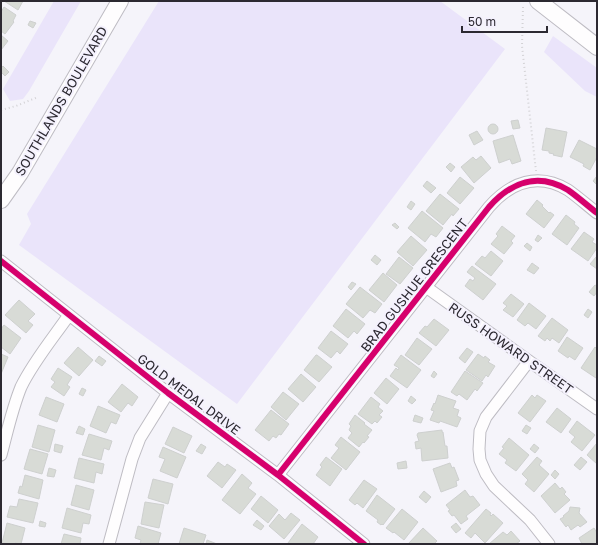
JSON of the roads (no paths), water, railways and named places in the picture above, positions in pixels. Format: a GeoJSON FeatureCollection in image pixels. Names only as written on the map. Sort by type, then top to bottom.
{"type":"FeatureCollection","features":[{"type":"Feature","properties":{"kind":"main road","name":"SOUTHLANDS BOULEVARD"},"geometry":{"type":"LineString","coordinates":[[1,200],[20,173],[120,1]]}},
{"type":"Feature","properties":{"kind":"main road"},"geometry":{"type":"LineString","coordinates":[[538,1],[597,47]]}},
{"type":"Feature","properties":{"kind":"street","name":"BRAD GUSHUE CRESCENT"},"geometry":{"type":"LineString","coordinates":[[278,475],[496,200],[511,188],[524,183],[540,180],[550,182],[568,190],[597,213]]}},
{"type":"Feature","properties":{"kind":"street","name":"GOLD MEDAL DRIVE"},"geometry":{"type":"LineString","coordinates":[[1,261],[168,393],[278,475],[364,544]]}},
{"type":"Feature","properties":{"kind":"street","name":"RUSS HOWARD STREET"},"geometry":{"type":"LineString","coordinates":[[426,287],[529,362],[597,409]]}},
{"type":"Feature","properties":{"kind":"street"},"geometry":{"type":"LineString","coordinates":[[1,455],[14,408],[22,386],[33,366],[69,315]]}},
{"type":"Feature","properties":{"kind":"street"},"geometry":{"type":"LineString","coordinates":[[529,362],[486,417],[480,430],[480,460],[486,474],[494,486],[530,520],[549,544]]}},
{"type":"Feature","properties":{"kind":"street"},"geometry":{"type":"LineString","coordinates":[[109,544],[132,459],[140,438],[168,393]]}}]}
